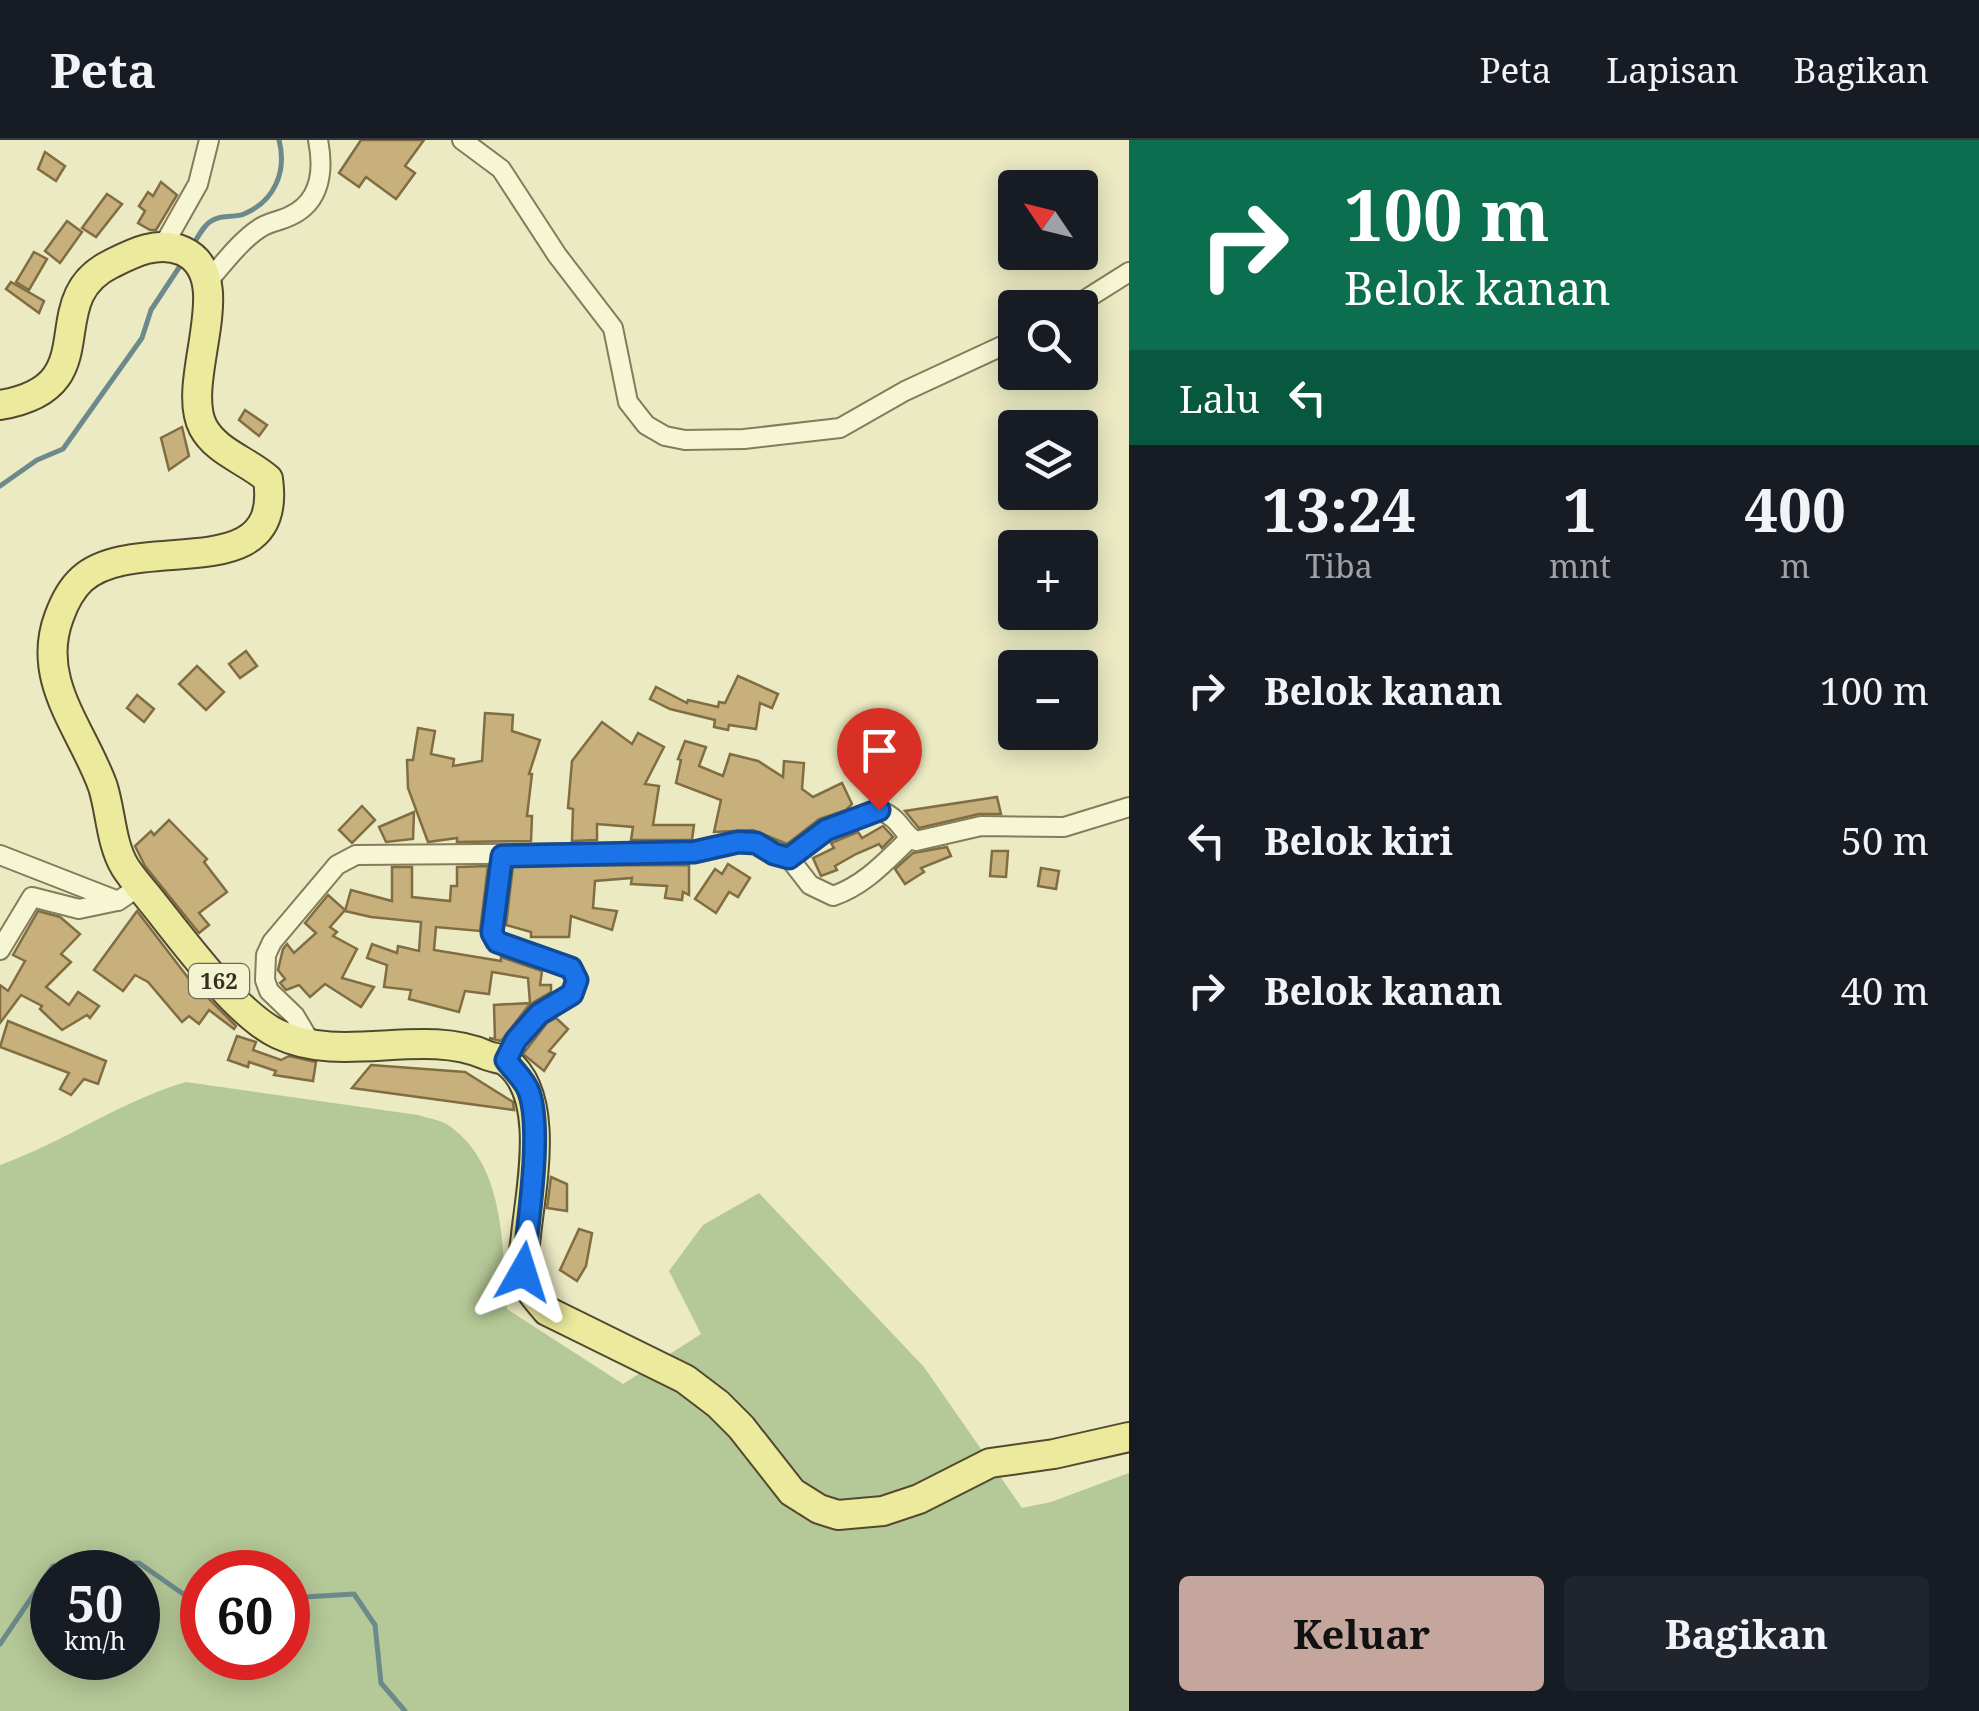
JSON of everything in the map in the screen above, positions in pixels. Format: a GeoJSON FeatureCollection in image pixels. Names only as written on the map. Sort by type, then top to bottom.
{"type":"FeatureCollection","features":[{"type":"Feature","properties":{"kind":"main road"},"geometry":{"type":"LineString","coordinates":[[0,405],[40,391],[62,367],[69,352],[76,297],[87,278],[138,252],[163,246],[190,255],[210,280]]}},
{"type":"Feature","properties":{"kind":"main road","name":"162"},"geometry":{"type":"LineString","coordinates":[[210,280],[194,401],[210,438],[268,478],[267,518],[254,534],[234,547],[204,553],[151,554],[115,562],[89,574],[68,596],[52,643],[52,672],[60,700],[102,787],[129,894],[249,1015],[278,1034],[311,1043],[385,1047],[425,1042],[506,1060]]}},
{"type":"Feature","properties":{"kind":"main road"},"geometry":{"type":"LineString","coordinates":[[506,1060],[528,1088],[534,1114],[533,1175],[523,1272],[533,1294],[547,1311],[648,1358],[718,1404],[741,1427],[778,1478],[803,1501],[838,1515],[883,1512],[920,1499],[990,1462],[1054,1454],[1129,1437]]}},
{"type":"Feature","properties":{"kind":"street"},"geometry":{"type":"LineString","coordinates":[[163,246],[198,184],[209,140]]}},
{"type":"Feature","properties":{"kind":"street"},"geometry":{"type":"LineString","coordinates":[[210,280],[262,226],[309,203],[316,192],[322,161],[318,140]]}},
{"type":"Feature","properties":{"kind":"street"},"geometry":{"type":"LineString","coordinates":[[462,140],[502,169],[557,255],[612,328],[628,402],[646,425],[665,436],[685,440],[744,438],[840,428],[904,391],[998,348]]}},
{"type":"Feature","properties":{"kind":"street"},"geometry":{"type":"LineString","coordinates":[[1098,292],[1129,272]]}},
{"type":"Feature","properties":{"kind":"street"},"geometry":{"type":"LineString","coordinates":[[789,858],[826,830],[879,810],[899,820],[910,838],[920,841],[981,826],[1064,827],[1129,807]]}},
{"type":"Feature","properties":{"kind":"street"},"geometry":{"type":"LineString","coordinates":[[311,1043],[296,1016],[269,991],[264,980],[266,954],[337,864],[356,855],[694,852],[738,842],[756,843],[789,858],[810,885],[833,896],[851,890],[873,874],[910,838]]}},
{"type":"Feature","properties":{"kind":"street"},"geometry":{"type":"LineString","coordinates":[[0,855],[129,894]]}},
{"type":"Feature","properties":{"kind":"street"},"geometry":{"type":"LineString","coordinates":[[502,856],[494,938],[571,968],[577,980],[572,994],[539,1014],[516,1040],[506,1060]]}},
{"type":"Feature","properties":{"kind":"street"},"geometry":{"type":"LineString","coordinates":[[0,950],[32,897],[79,908],[129,894]]}},
{"type":"Feature","properties":{"kind":"green space"},"geometry":{"type":"Polygon","coordinates":[[[186,1082],[418,1115],[448,1125],[467,1142],[491,1184],[501,1234],[507,1309],[623,1384],[701,1334],[669,1271],[703,1225],[759,1193],[924,1367],[1022,1508],[1051,1502],[1129,1473],[1129,1711],[0,1711],[0,1165],[186,1082]]]}},
{"type":"Feature","properties":{"kind":"building"},"geometry":{"type":"Polygon","coordinates":[[[361,140],[424,140],[405,166],[415,173],[396,199],[366,177],[359,187],[339,173],[361,140]]]}},
{"type":"Feature","properties":{"kind":"building"},"geometry":{"type":"Polygon","coordinates":[[[45,152],[65,166],[56,181],[38,169],[45,152]]]}},
{"type":"Feature","properties":{"kind":"building"},"geometry":{"type":"Polygon","coordinates":[[[161,182],[177,195],[156,230],[150,230],[138,223],[145,211],[139,206],[148,192],[153,196],[161,182]]]}},
{"type":"Feature","properties":{"kind":"building"},"geometry":{"type":"Polygon","coordinates":[[[107,194],[122,204],[96,237],[82,228],[107,194]]]}},
{"type":"Feature","properties":{"kind":"building"},"geometry":{"type":"Polygon","coordinates":[[[67,221],[82,232],[60,263],[45,251],[67,221]]]}},
{"type":"Feature","properties":{"kind":"building"},"geometry":{"type":"Polygon","coordinates":[[[34,252],[47,259],[29,290],[16,282],[34,252]]]}},
{"type":"Feature","properties":{"kind":"building"},"geometry":{"type":"Polygon","coordinates":[[[11,282],[44,301],[39,313],[6,289],[11,282]]]}},
{"type":"Feature","properties":{"kind":"building"},"geometry":{"type":"Polygon","coordinates":[[[245,410],[267,425],[259,436],[239,420],[245,410]]]}},
{"type":"Feature","properties":{"kind":"building"},"geometry":{"type":"Polygon","coordinates":[[[182,427],[189,456],[169,470],[161,438],[182,427]]]}},
{"type":"Feature","properties":{"kind":"building"},"geometry":{"type":"Polygon","coordinates":[[[246,651],[257,666],[240,678],[229,664],[246,651]]]}},
{"type":"Feature","properties":{"kind":"building"},"geometry":{"type":"Polygon","coordinates":[[[197,666],[224,692],[206,710],[179,684],[197,666]]]}},
{"type":"Feature","properties":{"kind":"building"},"geometry":{"type":"Polygon","coordinates":[[[738,676],[778,694],[772,708],[760,703],[756,729],[714,727],[715,720],[670,709],[650,699],[656,687],[687,703],[688,700],[718,707],[719,702],[725,703],[738,676]]]}},
{"type":"Feature","properties":{"kind":"building"},"geometry":{"type":"Polygon","coordinates":[[[137,695],[154,709],[144,722],[127,708],[137,695]]]}},
{"type":"Feature","properties":{"kind":"building"},"geometry":{"type":"Polygon","coordinates":[[[485,713],[513,715],[512,731],[540,740],[529,774],[527,816],[532,816],[531,841],[457,842],[457,838],[428,842],[408,788],[407,760],[413,760],[418,728],[435,731],[431,754],[454,759],[453,766],[482,761],[485,713]]]}},
{"type":"Feature","properties":{"kind":"building"},"geometry":{"type":"Polygon","coordinates":[[[602,722],[632,744],[638,733],[664,747],[645,784],[659,786],[653,825],[694,825],[692,840],[631,840],[633,827],[597,824],[597,840],[572,841],[573,809],[568,808],[572,761],[602,722]]]}},
{"type":"Feature","properties":{"kind":"building"},"geometry":{"type":"Polygon","coordinates":[[[685,741],[706,747],[699,766],[723,776],[730,754],[758,761],[783,777],[784,761],[804,763],[802,789],[813,797],[842,783],[852,804],[819,819],[787,844],[753,830],[714,832],[721,800],[676,783],[681,760],[678,759],[685,741]]]}},
{"type":"Feature","properties":{"kind":"building"},"geometry":{"type":"Polygon","coordinates":[[[997,797],[1001,814],[979,814],[919,828],[905,811],[997,797]]]}},
{"type":"Feature","properties":{"kind":"building"},"geometry":{"type":"Polygon","coordinates":[[[362,806],[375,820],[352,843],[339,830],[362,806]]]}},
{"type":"Feature","properties":{"kind":"building"},"geometry":{"type":"Polygon","coordinates":[[[414,812],[413,839],[386,842],[379,827],[414,812]]]}},
{"type":"Feature","properties":{"kind":"building"},"geometry":{"type":"Polygon","coordinates":[[[169,820],[207,859],[204,862],[227,892],[199,913],[209,925],[199,933],[145,866],[135,846],[169,820]]]}},
{"type":"Feature","properties":{"kind":"building"},"geometry":{"type":"Polygon","coordinates":[[[883,826],[893,837],[882,848],[879,844],[856,854],[835,866],[837,870],[821,876],[813,858],[834,848],[831,843],[858,832],[862,838],[883,826]]]}},
{"type":"Feature","properties":{"kind":"building"},"geometry":{"type":"Polygon","coordinates":[[[947,847],[951,856],[921,868],[924,872],[905,884],[895,869],[913,853],[947,847]]]}},
{"type":"Feature","properties":{"kind":"building"},"geometry":{"type":"Polygon","coordinates":[[[992,851],[1008,851],[1006,877],[990,876],[992,851]]]}},
{"type":"Feature","properties":{"kind":"building"},"geometry":{"type":"Polygon","coordinates":[[[728,864],[750,878],[738,897],[729,892],[716,913],[695,899],[715,869],[722,874],[728,864]]]}},
{"type":"Feature","properties":{"kind":"building"},"geometry":{"type":"Polygon","coordinates":[[[689,865],[689,895],[683,892],[682,900],[665,898],[667,886],[631,884],[632,878],[595,881],[593,908],[617,911],[612,930],[571,916],[569,937],[531,937],[531,932],[506,925],[513,866],[689,865]]]}},
{"type":"Feature","properties":{"kind":"building"},"geometry":{"type":"Polygon","coordinates":[[[488,866],[480,931],[436,927],[434,950],[501,961],[501,957],[542,971],[540,985],[551,985],[551,992],[529,1005],[501,1041],[489,1038],[495,1039],[494,1005],[530,1003],[528,978],[492,972],[489,994],[465,991],[459,1012],[409,999],[411,990],[384,987],[387,965],[367,958],[372,944],[397,953],[398,946],[419,951],[421,922],[345,911],[351,890],[392,901],[392,867],[412,867],[412,897],[450,901],[451,886],[457,886],[457,867],[488,866]]]}},
{"type":"Feature","properties":{"kind":"building"},"geometry":{"type":"Polygon","coordinates":[[[1041,868],[1059,871],[1056,889],[1038,886],[1041,868]]]}},
{"type":"Feature","properties":{"kind":"building"},"geometry":{"type":"Polygon","coordinates":[[[328,895],[345,910],[330,927],[337,932],[333,936],[357,949],[342,978],[374,987],[361,1007],[325,984],[310,997],[299,985],[286,990],[280,983],[285,979],[278,970],[283,949],[287,944],[294,953],[316,933],[305,923],[328,895]]]}},
{"type":"Feature","properties":{"kind":"building"},"geometry":{"type":"Polygon","coordinates":[[[38,911],[60,917],[80,934],[61,954],[71,962],[46,987],[69,1005],[78,992],[99,1006],[90,1018],[87,1015],[62,1030],[40,1009],[42,1006],[21,995],[0,1023],[0,985],[8,991],[25,961],[13,955],[38,911]]]}},
{"type":"Feature","properties":{"kind":"building"},"geometry":{"type":"Polygon","coordinates":[[[137,911],[189,979],[236,1026],[234,1029],[209,1010],[199,1024],[189,1016],[182,1022],[148,982],[135,975],[123,991],[94,970],[137,911]]]}},
{"type":"Feature","properties":{"kind":"building"},"geometry":{"type":"Polygon","coordinates":[[[556,1018],[568,1029],[549,1051],[555,1054],[544,1071],[523,1054],[547,1023],[556,1018]]]}},
{"type":"Feature","properties":{"kind":"building"},"geometry":{"type":"Polygon","coordinates":[[[8,1021],[106,1061],[98,1084],[84,1079],[71,1095],[60,1089],[69,1073],[0,1047],[8,1021]]]}},
{"type":"Feature","properties":{"kind":"building"},"geometry":{"type":"Polygon","coordinates":[[[237,1036],[256,1042],[253,1050],[281,1060],[289,1056],[316,1062],[313,1081],[274,1075],[276,1071],[249,1062],[248,1067],[228,1060],[237,1036]]]}},
{"type":"Feature","properties":{"kind":"building"},"geometry":{"type":"Polygon","coordinates":[[[371,1065],[465,1072],[513,1102],[514,1110],[352,1088],[371,1065]]]}},
{"type":"Feature","properties":{"kind":"building"},"geometry":{"type":"Polygon","coordinates":[[[551,1177],[567,1184],[567,1211],[547,1208],[551,1177]]]}},
{"type":"Feature","properties":{"kind":"building"},"geometry":{"type":"Polygon","coordinates":[[[579,1229],[592,1233],[586,1266],[577,1281],[560,1270],[579,1229]]]}},
{"type":"Feature","properties":{"kind":"waterway"},"geometry":{"type":"LineString","coordinates":[[193,245],[210,222],[244,214],[271,193],[280,174],[279,140]]}},
{"type":"Feature","properties":{"kind":"waterway"},"geometry":{"type":"LineString","coordinates":[[0,486],[37,460],[63,449],[142,338],[151,310],[182,263]]}},
{"type":"Feature","properties":{"kind":"waterway"},"geometry":{"type":"LineString","coordinates":[[0,1644],[53,1566],[139,1563],[180,1592]]}},
{"type":"Feature","properties":{"kind":"waterway"},"geometry":{"type":"LineString","coordinates":[[310,1597],[354,1594],[375,1625],[381,1683],[405,1711]]}},
{"type":"Feature","properties":{"kind":"route"},"geometry":{"type":"LineString","coordinates":[[523,1272],[533,1175],[534,1114],[528,1088],[506,1060],[516,1040],[539,1014],[572,994],[577,980],[571,968],[494,938],[502,856],[694,852],[738,842],[756,843],[789,858],[826,830],[879,810]]}}]}
